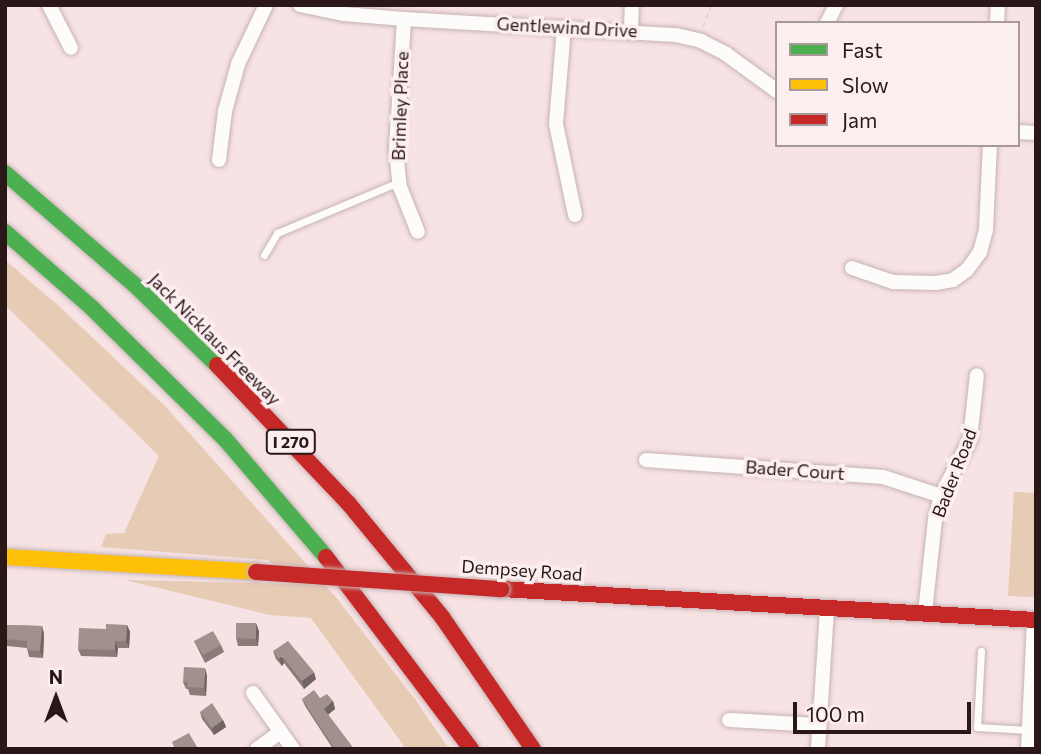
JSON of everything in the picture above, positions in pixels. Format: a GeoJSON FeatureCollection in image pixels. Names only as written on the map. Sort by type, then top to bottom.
{"type":"FeatureCollection","features":[{"type":"Feature","properties":{"kind":"main road","name":"Jack Nicklaus Freeway"},"geometry":{"type":"LineString","coordinates":[[5,173],[138,288],[214,362],[349,504],[442,617],[533,749]]}},
{"type":"Feature","properties":{"kind":"main road","name":"I 270"},"geometry":{"type":"LineString","coordinates":[[5,232],[92,307],[225,439],[303,527],[471,749]]}},
{"type":"Feature","properties":{"kind":"main road","name":"Dempsey Road"},"geometry":{"type":"LineString","coordinates":[[5,557],[1035,620]]}},
{"type":"Feature","properties":{"kind":"street"},"geometry":{"type":"LineString","coordinates":[[49,5],[71,48]]}},
{"type":"Feature","properties":{"kind":"street"},"geometry":{"type":"LineString","coordinates":[[219,160],[225,111],[238,64],[266,5]]}},
{"type":"Feature","properties":{"kind":"street","name":"Gentlewind Drive"},"geometry":{"type":"LineString","coordinates":[[300,5],[344,14],[631,30],[701,41],[726,54],[775,90]]}},
{"type":"Feature","properties":{"kind":"street"},"geometry":{"type":"LineString","coordinates":[[472,21],[474,5]]}},
{"type":"Feature","properties":{"kind":"street"},"geometry":{"type":"LineString","coordinates":[[631,30],[632,5]]}},
{"type":"Feature","properties":{"kind":"street"},"geometry":{"type":"LineString","coordinates":[[828,21],[836,5]]}},
{"type":"Feature","properties":{"kind":"street","name":"Brimley Place"},"geometry":{"type":"LineString","coordinates":[[404,19],[396,151],[400,182],[418,232]]}},
{"type":"Feature","properties":{"kind":"street"},"geometry":{"type":"LineString","coordinates":[[564,28],[556,124],[575,215]]}},
{"type":"Feature","properties":{"kind":"street"},"geometry":{"type":"LineString","coordinates":[[852,268],[893,282],[936,283],[953,280],[967,270],[980,252],[986,229],[990,147]]}},
{"type":"Feature","properties":{"kind":"street","name":"Bader Road"},"geometry":{"type":"LineString","coordinates":[[925,613],[930,547],[942,496],[970,439],[977,375]]}},
{"type":"Feature","properties":{"kind":"street","name":"Bader Court"},"geometry":{"type":"LineString","coordinates":[[646,460],[866,475],[903,481],[942,496]]}},
{"type":"Feature","properties":{"kind":"street"},"geometry":{"type":"LineString","coordinates":[[818,749],[827,608]]}},
{"type":"Feature","properties":{"kind":"street"},"geometry":{"type":"LineString","coordinates":[[1028,749],[1035,620]]}},
{"type":"Feature","properties":{"kind":"street"},"geometry":{"type":"LineString","coordinates":[[253,694],[293,749]]}},
{"type":"Feature","properties":{"kind":"street"},"geometry":{"type":"LineString","coordinates":[[729,720],[819,725]]}},
{"type":"Feature","properties":{"kind":"street"},"geometry":{"type":"LineString","coordinates":[[257,749],[280,732]]}},
{"type":"Feature","properties":{"kind":"lane"},"geometry":{"type":"LineString","coordinates":[[264,255],[276,233],[400,182]]}},
{"type":"Feature","properties":{"kind":"lane"},"geometry":{"type":"LineString","coordinates":[[981,652],[977,727],[1029,730]]}},
{"type":"Feature","properties":{"kind":"path"},"geometry":{"type":"LineString","coordinates":[[701,41],[712,5]]}},
{"type":"Feature","properties":{"kind":"shaded area"},"geometry":{"type":"Polygon","coordinates":[[[5,260],[60,307],[165,406],[335,596],[414,698],[449,749],[406,749],[311,618],[270,615],[125,580],[295,584],[268,560],[101,547],[106,534],[124,533],[159,456],[5,305],[5,260]]]}},
{"type":"Feature","properties":{"kind":"shaded area"},"geometry":{"type":"Polygon","coordinates":[[[1014,492],[1036,493],[1036,597],[1008,596],[1014,492]]]}},
{"type":"Feature","properties":{"kind":"building"},"geometry":{"type":"Polygon","coordinates":[[[236,623],[256,623],[256,639],[236,638],[236,623]]]}},
{"type":"Feature","properties":{"kind":"building"},"geometry":{"type":"Polygon","coordinates":[[[106,624],[127,625],[126,641],[115,641],[115,650],[78,649],[79,628],[106,629],[106,624]]]}},
{"type":"Feature","properties":{"kind":"building"},"geometry":{"type":"Polygon","coordinates":[[[5,625],[42,626],[40,651],[27,650],[27,641],[5,639],[5,625]]]}},
{"type":"Feature","properties":{"kind":"building"},"geometry":{"type":"Polygon","coordinates":[[[213,631],[221,645],[203,655],[194,641],[213,631]]]}},
{"type":"Feature","properties":{"kind":"building"},"geometry":{"type":"Polygon","coordinates":[[[288,641],[314,672],[302,681],[282,656],[279,659],[273,651],[288,641]]]}},
{"type":"Feature","properties":{"kind":"building"},"geometry":{"type":"Polygon","coordinates":[[[184,667],[205,668],[204,688],[187,687],[188,682],[183,682],[184,667]]]}},
{"type":"Feature","properties":{"kind":"building"},"geometry":{"type":"Polygon","coordinates":[[[314,690],[320,698],[327,694],[333,701],[324,709],[354,749],[335,749],[302,699],[314,690]]]}},
{"type":"Feature","properties":{"kind":"building"},"geometry":{"type":"Polygon","coordinates":[[[212,703],[223,720],[212,728],[200,712],[212,703]]]}},
{"type":"Feature","properties":{"kind":"building"},"geometry":{"type":"Polygon","coordinates":[[[189,733],[197,747],[175,749],[172,742],[189,733]]]}},
{"type":"Feature","properties":{"kind":"traffic: fast"},"geometry":{"type":"LineString","coordinates":[[5,173],[138,288],[217,365]]}},
{"type":"Feature","properties":{"kind":"traffic: fast"},"geometry":{"type":"LineString","coordinates":[[5,232],[92,308],[225,439],[326,557]]}},
{"type":"Feature","properties":{"kind":"traffic: slow"},"geometry":{"type":"LineString","coordinates":[[5,557],[256,572]]}},
{"type":"Feature","properties":{"kind":"traffic: jam"},"geometry":{"type":"LineString","coordinates":[[217,365],[349,504],[442,617],[533,749]]}},
{"type":"Feature","properties":{"kind":"traffic: jam"},"geometry":{"type":"LineString","coordinates":[[326,557],[471,749]]}},
{"type":"Feature","properties":{"kind":"traffic: jam"},"geometry":{"type":"LineString","coordinates":[[256,572],[501,589]]}},
{"type":"Feature","properties":{"kind":"traffic: jam"},"geometry":{"type":"LineString","coordinates":[[501,589],[1036,620]]}}]}
